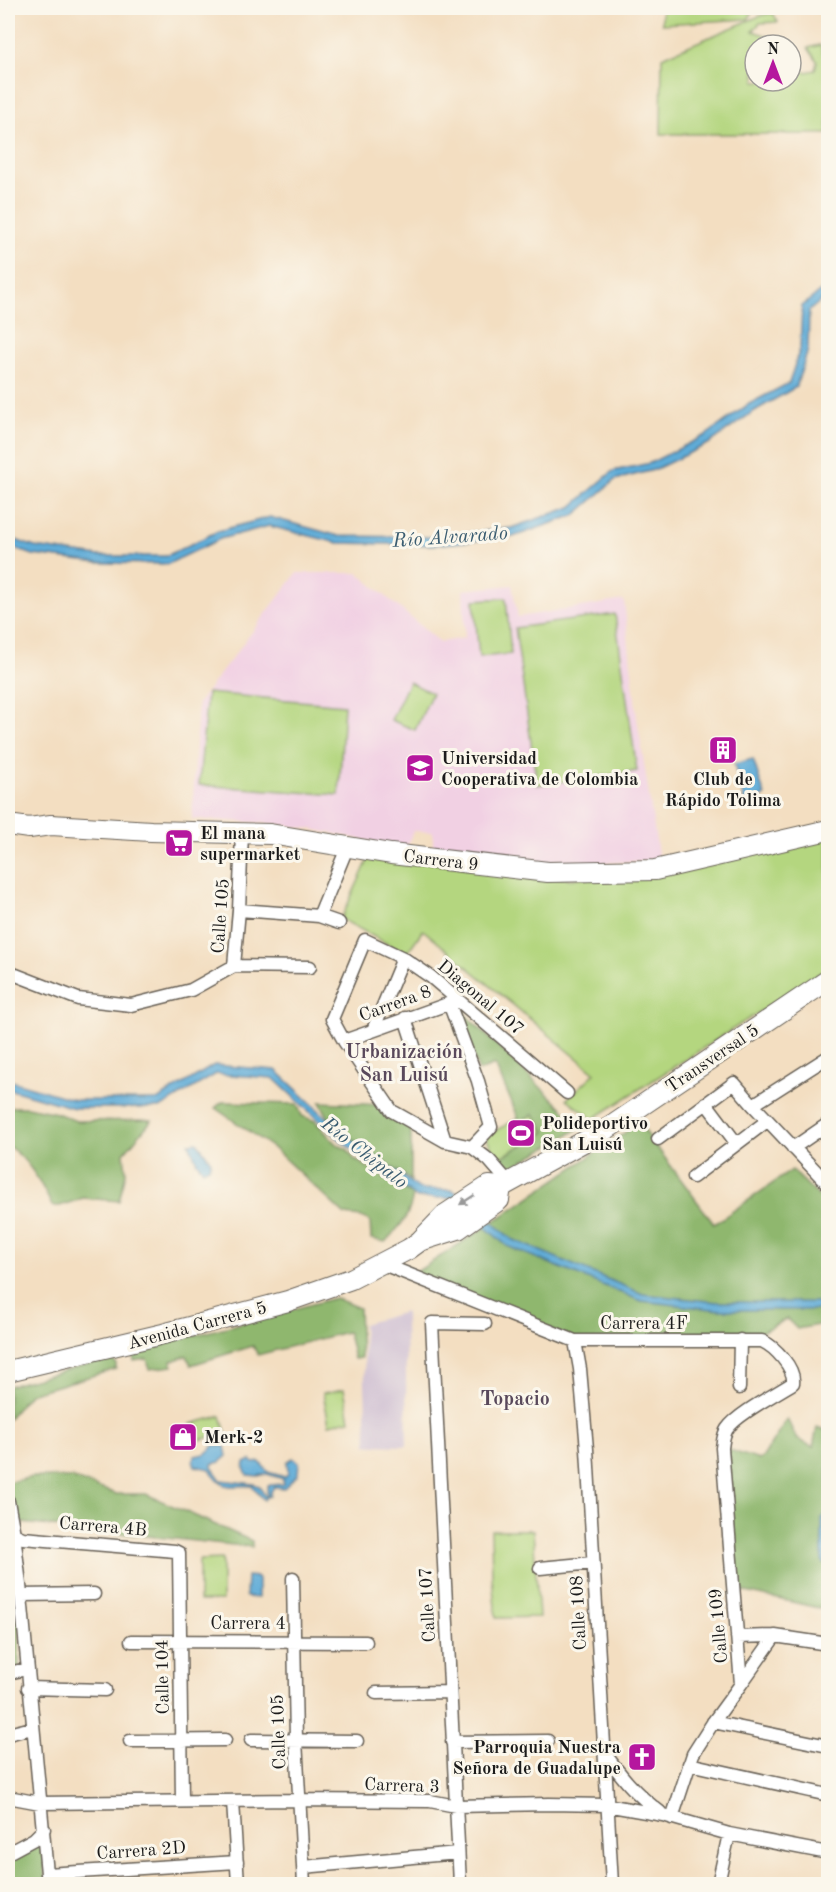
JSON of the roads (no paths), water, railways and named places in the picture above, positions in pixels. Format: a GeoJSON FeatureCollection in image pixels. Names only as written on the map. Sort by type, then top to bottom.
{"type":"FeatureCollection","features":[{"type":"Feature","properties":{"kind":"main road"},"geometry":{"type":"LineString","coordinates":[[8,811],[30,816],[51,825]]}},
{"type":"Feature","properties":{"kind":"main road"},"geometry":{"type":"LineString","coordinates":[[8,825],[29,828],[51,825]]}},
{"type":"Feature","properties":{"kind":"main road","name":"Carrera 9"},"geometry":{"type":"LineString","coordinates":[[51,825],[152,831],[270,834],[347,848],[548,872],[655,870],[828,830]]}},
{"type":"Feature","properties":{"kind":"main road","name":"Transversal 5"},"geometry":{"type":"LineString","coordinates":[[383,1264],[499,1189],[607,1130],[828,980]]}},
{"type":"Feature","properties":{"kind":"main road","name":"Avenida Carrera 5"},"geometry":{"type":"LineString","coordinates":[[10,1367],[163,1334],[288,1301],[351,1279],[383,1264]]}},
{"type":"Feature","properties":{"kind":"street","name":"Calle 105"},"geometry":{"type":"LineString","coordinates":[[234,966],[242,833]]}},
{"type":"Feature","properties":{"kind":"street"},"geometry":{"type":"LineString","coordinates":[[319,916],[347,848]]}},
{"type":"Feature","properties":{"kind":"street"},"geometry":{"type":"LineString","coordinates":[[239,910],[319,916],[339,923]]}},
{"type":"Feature","properties":{"kind":"street","name":"Diagonal 107"},"geometry":{"type":"LineString","coordinates":[[344,1041],[332,1019],[365,940],[403,958],[431,977],[453,1002],[567,1093]]}},
{"type":"Feature","properties":{"kind":"street"},"geometry":{"type":"LineString","coordinates":[[373,1030],[403,958]]}},
{"type":"Feature","properties":{"kind":"street"},"geometry":{"type":"LineString","coordinates":[[9,972],[78,999],[131,1005],[191,990],[234,966],[310,967]]}},
{"type":"Feature","properties":{"kind":"street"},"geometry":{"type":"LineString","coordinates":[[453,1002],[490,1127],[472,1147]]}},
{"type":"Feature","properties":{"kind":"street","name":"Carrera 8"},"geometry":{"type":"LineString","coordinates":[[344,1041],[453,1002]]}},
{"type":"Feature","properties":{"kind":"street"},"geometry":{"type":"LineString","coordinates":[[405,1018],[445,1141]]}},
{"type":"Feature","properties":{"kind":"street"},"geometry":{"type":"LineString","coordinates":[[344,1041],[392,1111],[445,1141],[472,1147],[489,1160],[499,1189]]}},
{"type":"Feature","properties":{"kind":"street"},"geometry":{"type":"LineString","coordinates":[[753,1105],[828,1057]]}},
{"type":"Feature","properties":{"kind":"street"},"geometry":{"type":"LineString","coordinates":[[658,1139],[734,1083],[828,1184]]}},
{"type":"Feature","properties":{"kind":"street"},"geometry":{"type":"LineString","coordinates":[[706,1103],[738,1144]]}},
{"type":"Feature","properties":{"kind":"street"},"geometry":{"type":"LineString","coordinates":[[693,1177],[767,1121]]}},
{"type":"Feature","properties":{"kind":"street"},"geometry":{"type":"LineString","coordinates":[[793,1148],[828,1124]]}},
{"type":"Feature","properties":{"kind":"street","name":"Carrera 4F"},"geometry":{"type":"LineString","coordinates":[[383,1264],[575,1341],[762,1341],[770,1345],[788,1366],[794,1381],[739,1418]]}},
{"type":"Feature","properties":{"kind":"street","name":"Calle 107"},"geometry":{"type":"LineString","coordinates":[[460,1884],[452,1742],[446,1692],[432,1323],[484,1324]]}},
{"type":"Feature","properties":{"kind":"street","name":"Calle 108"},"geometry":{"type":"LineString","coordinates":[[575,1341],[580,1368],[612,1884]]}},
{"type":"Feature","properties":{"kind":"street"},"geometry":{"type":"LineString","coordinates":[[739,1388],[740,1341]]}},
{"type":"Feature","properties":{"kind":"street","name":"Calle 109"},"geometry":{"type":"LineString","coordinates":[[668,1817],[689,1764],[713,1722],[742,1679],[722,1448],[726,1431],[739,1418]]}},
{"type":"Feature","properties":{"kind":"street"},"geometry":{"type":"LineString","coordinates":[[8,1501],[19,1536],[27,1669],[34,1688],[32,1728],[48,1879]]}},
{"type":"Feature","properties":{"kind":"street","name":"Carrera 4B"},"geometry":{"type":"LineString","coordinates":[[19,1536],[179,1553]]}},
{"type":"Feature","properties":{"kind":"street","name":"Calle 104"},"geometry":{"type":"LineString","coordinates":[[179,1553],[182,1801]]}},
{"type":"Feature","properties":{"kind":"street"},"geometry":{"type":"LineString","coordinates":[[540,1568],[593,1563]]}},
{"type":"Feature","properties":{"kind":"street","name":"Calle 105"},"geometry":{"type":"LineString","coordinates":[[293,1578],[298,1800],[304,1884]]}},
{"type":"Feature","properties":{"kind":"street"},"geometry":{"type":"LineString","coordinates":[[21,1595],[94,1594]]}},
{"type":"Feature","properties":{"kind":"street"},"geometry":{"type":"LineString","coordinates":[[737,1637],[775,1636],[828,1644]]}},
{"type":"Feature","properties":{"kind":"street"},"geometry":{"type":"LineString","coordinates":[[742,1679],[775,1636]]}},
{"type":"Feature","properties":{"kind":"street","name":"Carrera 4"},"geometry":{"type":"LineString","coordinates":[[131,1641],[366,1642]]}},
{"type":"Feature","properties":{"kind":"street"},"geometry":{"type":"LineString","coordinates":[[8,1673],[27,1669]]}},
{"type":"Feature","properties":{"kind":"street"},"geometry":{"type":"LineString","coordinates":[[34,1688],[105,1690]]}},
{"type":"Feature","properties":{"kind":"street"},"geometry":{"type":"LineString","coordinates":[[376,1693],[446,1692]]}},
{"type":"Feature","properties":{"kind":"street"},"geometry":{"type":"LineString","coordinates":[[713,1722],[828,1746]]}},
{"type":"Feature","properties":{"kind":"street"},"geometry":{"type":"LineString","coordinates":[[8,1734],[32,1728]]}},
{"type":"Feature","properties":{"kind":"street"},"geometry":{"type":"LineString","coordinates":[[130,1741],[225,1740]]}},
{"type":"Feature","properties":{"kind":"street"},"geometry":{"type":"LineString","coordinates":[[251,1740],[357,1741]]}},
{"type":"Feature","properties":{"kind":"street"},"geometry":{"type":"LineString","coordinates":[[452,1742],[548,1741]]}},
{"type":"Feature","properties":{"kind":"street"},"geometry":{"type":"LineString","coordinates":[[603,1750],[624,1780],[639,1796],[668,1817]]}},
{"type":"Feature","properties":{"kind":"street"},"geometry":{"type":"LineString","coordinates":[[689,1764],[828,1795]]}},
{"type":"Feature","properties":{"kind":"street","name":"Carrera 3"},"geometry":{"type":"LineString","coordinates":[[8,1797],[40,1803],[298,1800],[430,1801],[456,1806],[606,1805],[668,1817],[729,1834],[828,1853]]}},
{"type":"Feature","properties":{"kind":"street"},"geometry":{"type":"LineString","coordinates":[[233,1801],[238,1884]]}},
{"type":"Feature","properties":{"kind":"street"},"geometry":{"type":"LineString","coordinates":[[8,1853],[34,1839],[44,1829]]}},
{"type":"Feature","properties":{"kind":"street"},"geometry":{"type":"LineString","coordinates":[[718,1884],[729,1834]]}},
{"type":"Feature","properties":{"kind":"street"},"geometry":{"type":"LineString","coordinates":[[303,1867],[458,1853]]}},
{"type":"Feature","properties":{"kind":"street","name":"Carrera 2D"},"geometry":{"type":"LineString","coordinates":[[48,1879],[237,1862]]}},
{"type":"Feature","properties":{"kind":"water","name":"Río Alvarado"},"geometry":{"type":"Polygon","coordinates":[[[828,285],[828,295],[809,311],[808,350],[796,387],[753,412],[710,443],[654,470],[615,480],[575,515],[513,537],[434,545],[338,543],[269,526],[220,539],[168,564],[98,563],[33,555],[8,546],[8,537],[35,547],[99,556],[166,556],[218,531],[270,517],[339,536],[432,537],[511,528],[571,507],[613,471],[650,463],[706,435],[749,404],[789,383],[800,348],[802,306],[828,285]]]}},
{"type":"Feature","properties":{"kind":"water"},"geometry":{"type":"Polygon","coordinates":[[[753,759],[765,796],[745,803],[734,764],[753,759]]]}},
{"type":"Feature","properties":{"kind":"water","name":"Río Chipalo"},"geometry":{"type":"Polygon","coordinates":[[[214,1065],[276,1070],[345,1135],[420,1189],[453,1190],[512,1239],[643,1294],[718,1302],[828,1302],[828,1310],[720,1310],[641,1301],[507,1246],[451,1198],[417,1198],[341,1141],[273,1078],[216,1074],[160,1108],[74,1108],[8,1089],[8,1080],[75,1100],[157,1100],[214,1065]]]}},
{"type":"Feature","properties":{"kind":"water"},"geometry":{"type":"Polygon","coordinates":[[[197,1142],[211,1161],[209,1167],[203,1170],[189,1143],[197,1142]]]}},
{"type":"Feature","properties":{"kind":"water"},"geometry":{"type":"Polygon","coordinates":[[[215,1445],[225,1446],[227,1456],[220,1462],[212,1464],[221,1480],[259,1486],[266,1497],[264,1500],[252,1486],[228,1486],[219,1482],[210,1469],[195,1466],[193,1461],[195,1456],[205,1454],[215,1445]]]}},
{"type":"Feature","properties":{"kind":"water"},"geometry":{"type":"Polygon","coordinates":[[[293,1458],[299,1462],[298,1474],[284,1488],[274,1487],[270,1496],[267,1497],[267,1487],[283,1484],[283,1479],[267,1474],[247,1475],[244,1468],[245,1463],[251,1460],[254,1463],[260,1462],[268,1472],[285,1477],[288,1473],[287,1462],[293,1458]]]}},
{"type":"Feature","properties":{"kind":"water"},"geometry":{"type":"Polygon","coordinates":[[[828,1511],[828,1565],[823,1564],[822,1561],[822,1518],[828,1511]]]}},
{"type":"Feature","properties":{"kind":"water"},"geometry":{"type":"Polygon","coordinates":[[[247,1576],[258,1577],[258,1598],[246,1597],[247,1576]]]}},
{"type":"Feature","properties":{"kind":"place","name":"Club de Rápido Tolima"},"geometry":{"type":"Point","coordinates":[723,750]}},
{"type":"Feature","properties":{"kind":"place","name":"Universidad Cooperativa de Colombia"},"geometry":{"type":"Point","coordinates":[420,768]}},
{"type":"Feature","properties":{"kind":"place","name":"El mana supermarket"},"geometry":{"type":"Point","coordinates":[179,843]}},
{"type":"Feature","properties":{"kind":"place","name":"Polideportivo San Luisú"},"geometry":{"type":"Point","coordinates":[521,1133]}},
{"type":"Feature","properties":{"kind":"place","name":"Merk-2"},"geometry":{"type":"Point","coordinates":[183,1437]}},
{"type":"Feature","properties":{"kind":"place","name":"Parroquia Nuestra Señora de Guadalupe"},"geometry":{"type":"Point","coordinates":[642,1757]}},
{"type":"Feature","properties":{"kind":"district","name":"Urbanización San Luisú"},"geometry":{"type":"Point","coordinates":[404,1062]}},
{"type":"Feature","properties":{"kind":"district","name":"Topacio"},"geometry":{"type":"Point","coordinates":[515,1398]}}]}
